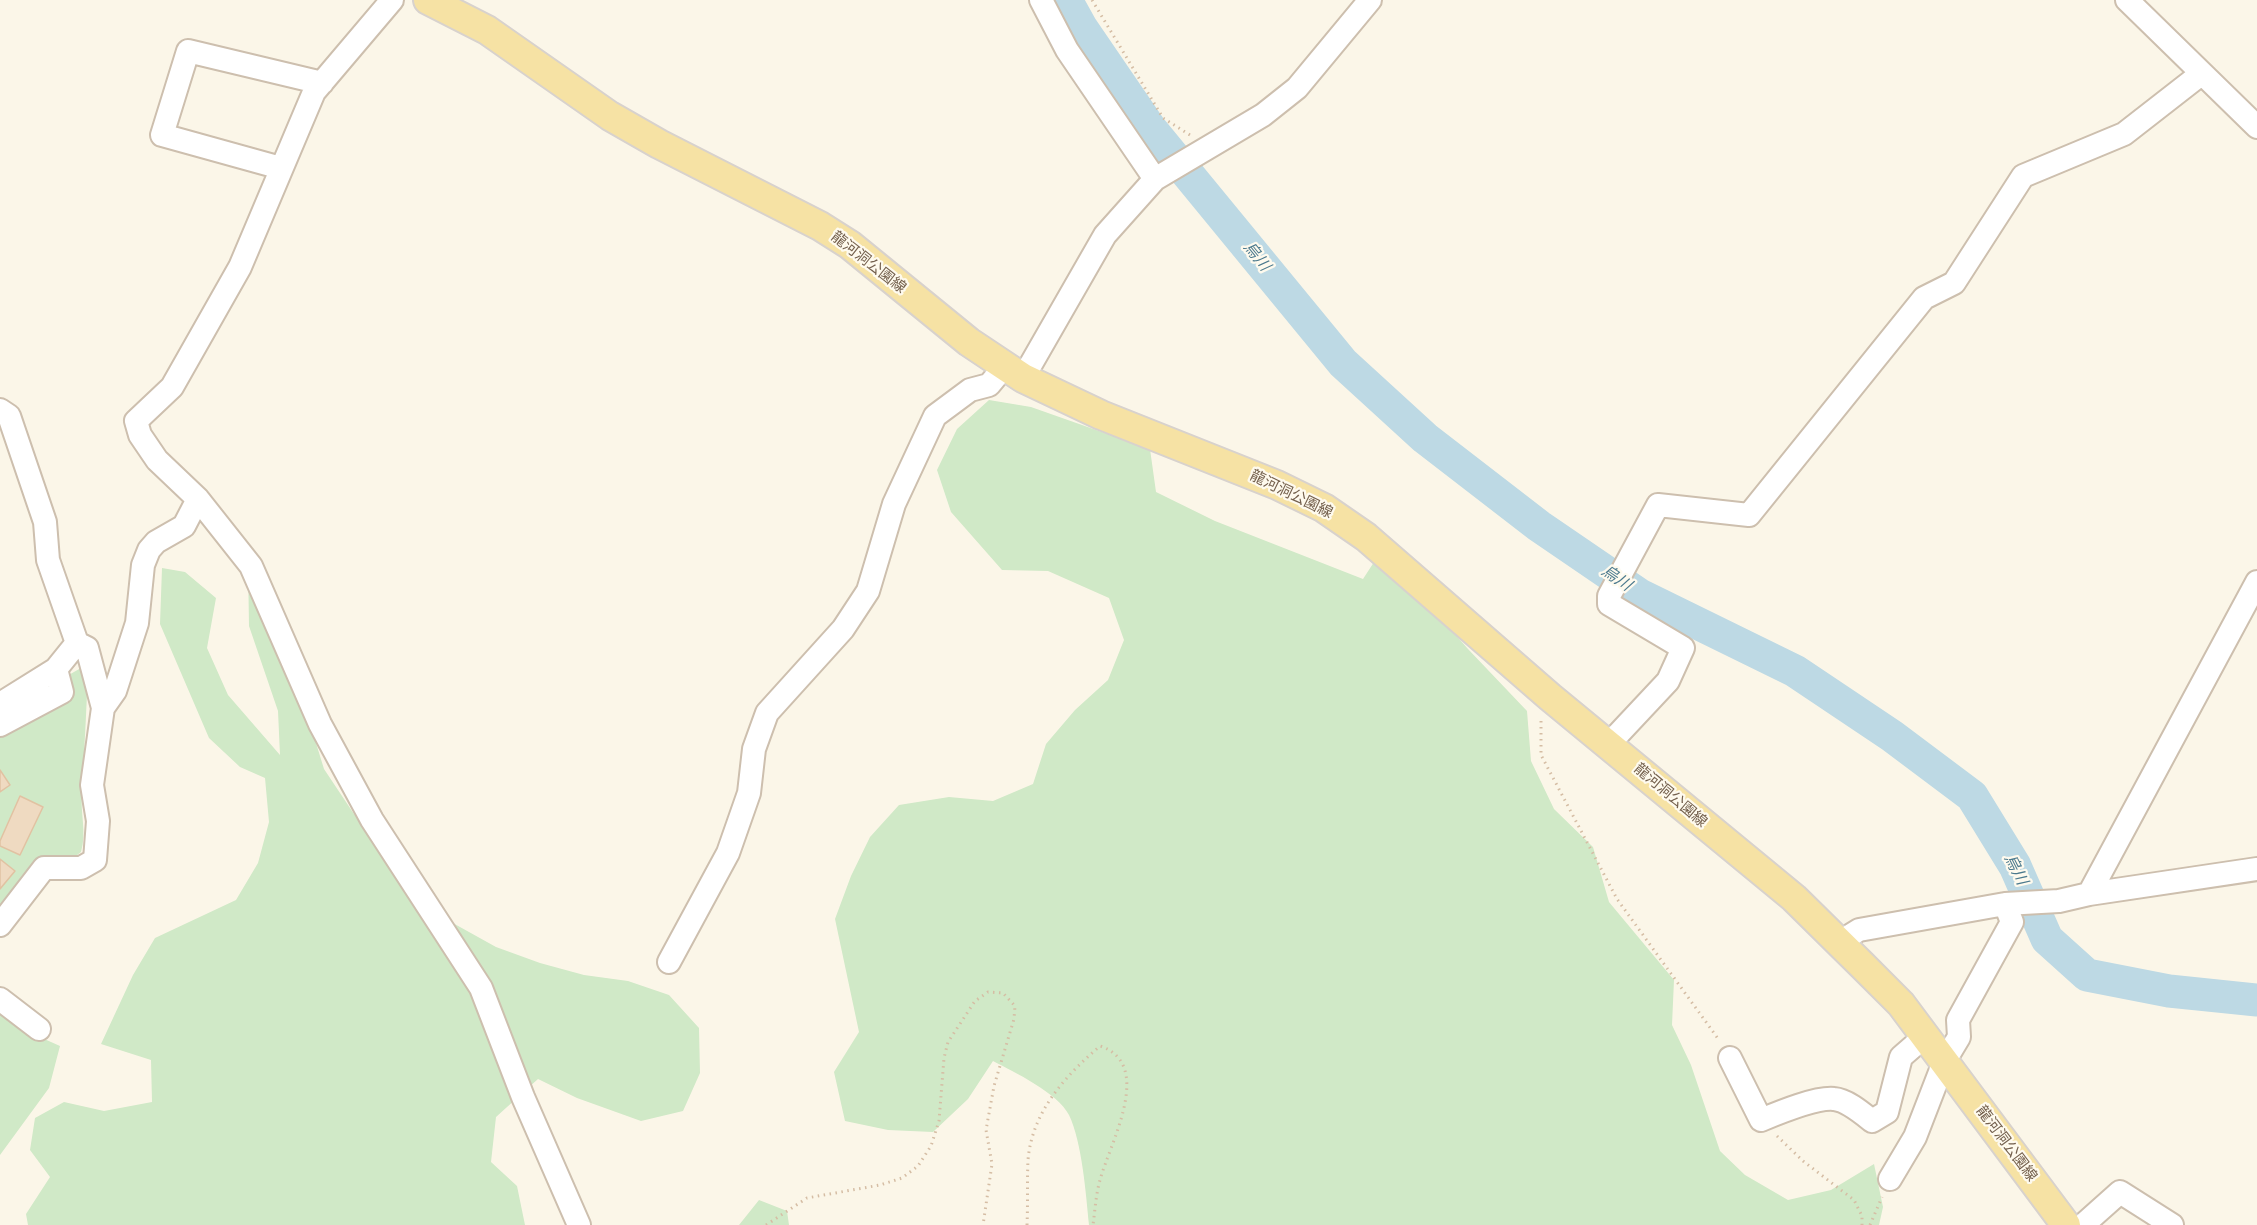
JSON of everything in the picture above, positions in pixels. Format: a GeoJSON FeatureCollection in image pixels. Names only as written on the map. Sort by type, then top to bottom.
{"type":"FeatureCollection","features":[{"type":"Feature","properties":{"kind":"main road","name":"龍河洞公園線"},"geometry":{"type":"LineString","coordinates":[[428,0],[487,30],[610,116],[650,139],[820,225],[850,245],[969,342],[1013,373],[1101,415],[1213,458],[1324,508],[1366,537],[1550,697],[1794,898],[1901,1004],[2066,1225]]}},
{"type":"Feature","properties":{"kind":"street"},"geometry":{"type":"LineString","coordinates":[[392,0],[314,92],[240,267],[172,387],[136,421],[140,435],[157,460],[198,499],[251,566],[330,743],[372,820],[481,988],[523,1097],[579,1225]]}},
{"type":"Feature","properties":{"kind":"street"},"geometry":{"type":"LineString","coordinates":[[1041,0],[1067,50],[1159,177]]}},
{"type":"Feature","properties":{"kind":"street"},"geometry":{"type":"LineString","coordinates":[[669,962],[728,853],[749,794],[754,749],[766,713],[843,629],[868,591],[894,504],[934,416],[970,390],[1013,373],[1105,235],[1159,177],[1263,115],[1297,88],[1370,0]]}},
{"type":"Feature","properties":{"kind":"street"},"geometry":{"type":"LineString","coordinates":[[2127,0],[2257,127]]}},
{"type":"Feature","properties":{"kind":"street"},"geometry":{"type":"LineString","coordinates":[[281,168],[162,135],[188,51],[322,83]]}},
{"type":"Feature","properties":{"kind":"street"},"geometry":{"type":"LineString","coordinates":[[1608,745],[1668,681],[1683,648],[1609,604],[1608,596],[1658,505],[1749,515],[1924,298],[1954,283],[2023,176],[2124,134],[2201,74]]}},
{"type":"Feature","properties":{"kind":"street"},"geometry":{"type":"LineString","coordinates":[[0,410],[9,416],[42,512],[48,560],[77,643],[87,648],[103,708],[92,785],[98,821],[96,860],[81,868],[44,868],[0,926]]}},
{"type":"Feature","properties":{"kind":"street"},"geometry":{"type":"LineString","coordinates":[[103,708],[115,691],[137,623],[143,565],[149,550],[156,542],[184,526],[198,499]]}},
{"type":"Feature","properties":{"kind":"street"},"geometry":{"type":"LineString","coordinates":[[2088,894],[2257,582]]}},
{"type":"Feature","properties":{"kind":"street"},"geometry":{"type":"LineString","coordinates":[[0,704],[56,669],[77,643]]}},
{"type":"Feature","properties":{"kind":"street"},"geometry":{"type":"LineString","coordinates":[[0,725],[62,692],[56,669]]}},
{"type":"Feature","properties":{"kind":"street"},"geometry":{"type":"LineString","coordinates":[[1838,943],[1859,930],[2005,904],[2059,901],[2088,894],[2257,869]]}},
{"type":"Feature","properties":{"kind":"street"},"geometry":{"type":"LineString","coordinates":[[1890,1179],[1915,1137],[1944,1062],[1959,1037],[1958,1020],[2012,922],[2005,904]]}},
{"type":"Feature","properties":{"kind":"street"},"geometry":{"type":"LineString","coordinates":[[0,999],[39,1029]]}},
{"type":"Feature","properties":{"kind":"street"},"geometry":{"type":"LineString","coordinates":[[1730,1058],[1761,1120],[1798,1106],[1835,1099],[1860,1110],[1872,1120],[1887,1112],[1901,1057],[1924,1037]]}},
{"type":"Feature","properties":{"kind":"street"},"geometry":{"type":"LineString","coordinates":[[2083,1225],[2121,1192],[2172,1225]]}},
{"type":"Feature","properties":{"kind":"path"},"geometry":{"type":"LineString","coordinates":[[1092,0],[1163,118],[1203,151]]}},
{"type":"Feature","properties":{"kind":"path"},"geometry":{"type":"LineString","coordinates":[[1550,697],[1541,718],[1541,755],[1545,764],[1617,899],[1701,1012],[1730,1058]]}},
{"type":"Feature","properties":{"kind":"path"},"geometry":{"type":"LineString","coordinates":[[766,1225],[807,1198],[880,1185],[902,1178],[918,1166],[931,1146],[939,1121],[944,1058],[948,1042],[975,1001],[988,992],[1003,993],[1015,1006],[1014,1019],[994,1086],[986,1130],[992,1164],[983,1225]]}},
{"type":"Feature","properties":{"kind":"path"},"geometry":{"type":"LineString","coordinates":[[1027,1225],[1031,1140],[1047,1102],[1073,1069],[1100,1046],[1114,1050],[1124,1063],[1125,1110],[1100,1180],[1093,1225]]}},
{"type":"Feature","properties":{"kind":"path"},"geometry":{"type":"LineString","coordinates":[[1761,1120],[1803,1161],[1854,1200],[1862,1216],[1862,1225]]}},
{"type":"Feature","properties":{"kind":"path"},"geometry":{"type":"LineString","coordinates":[[1870,1225],[1890,1179]]}},
{"type":"Feature","properties":{"kind":"green space"},"geometry":{"type":"Polygon","coordinates":[[[989,400],[1031,407],[1150,449],[1156,492],[1215,521],[1363,579],[1376,559],[1418,592],[1527,711],[1531,761],[1554,809],[1593,847],[1609,902],[1674,980],[1672,1025],[1691,1065],[1720,1151],[1745,1175],[1788,1200],[1831,1190],[1874,1164],[1883,1207],[1879,1225],[1089,1225],[1080,1153],[1069,1115],[1046,1091],[993,1061],[968,1099],[933,1132],[888,1130],[845,1121],[834,1072],[859,1032],[835,919],[851,876],[870,837],[899,805],[949,797],[993,801],[1033,784],[1046,744],[1075,710],[1108,680],[1124,640],[1109,598],[1048,571],[1002,570],[951,512],[937,470],[957,429],[989,400]]]}},
{"type":"Feature","properties":{"kind":"green space"},"geometry":{"type":"Polygon","coordinates":[[[248,562],[291,662],[324,769],[354,814],[386,847],[442,917],[496,947],[540,963],[584,975],[628,981],[669,995],[699,1028],[700,1073],[683,1111],[641,1121],[577,1098],[538,1079],[496,1117],[491,1162],[517,1186],[525,1225],[28,1225],[26,1214],[50,1177],[30,1150],[35,1118],[64,1102],[104,1111],[152,1102],[151,1060],[101,1044],[133,975],[155,938],[236,900],[258,863],[269,822],[265,778],[240,767],[209,738],[160,624],[162,568],[185,572],[216,598],[207,648],[228,695],[280,755],[278,711],[249,626],[248,562]]]}},
{"type":"Feature","properties":{"kind":"green space"},"geometry":{"type":"Polygon","coordinates":[[[88,664],[81,852],[0,916],[0,714],[88,664]]]}},
{"type":"Feature","properties":{"kind":"green space"},"geometry":{"type":"Polygon","coordinates":[[[0,1008],[33,1034],[60,1046],[49,1088],[0,1155],[0,1008]]]}},
{"type":"Feature","properties":{"kind":"green space"},"geometry":{"type":"Polygon","coordinates":[[[759,1200],[787,1211],[789,1225],[739,1225],[759,1200]]]}},
{"type":"Feature","properties":{"kind":"building"},"geometry":{"type":"Polygon","coordinates":[[[0,770],[10,785],[0,792],[0,770]]]}},
{"type":"Feature","properties":{"kind":"building"},"geometry":{"type":"Polygon","coordinates":[[[20,796],[43,807],[20,855],[0,846],[0,841],[20,796]]]}},
{"type":"Feature","properties":{"kind":"building"},"geometry":{"type":"Polygon","coordinates":[[[0,859],[15,871],[0,889],[0,859]]]}},
{"type":"Feature","properties":{"kind":"waterway","name":"烏川"},"geometry":{"type":"LineString","coordinates":[[1066,0],[1081,27],[1150,128],[1343,363],[1425,438],[1539,526],[1640,595],[1795,671],[1892,736],[1972,796],[2015,866],[2047,939],[2087,975],[2169,991],[2257,1000]]}}]}
